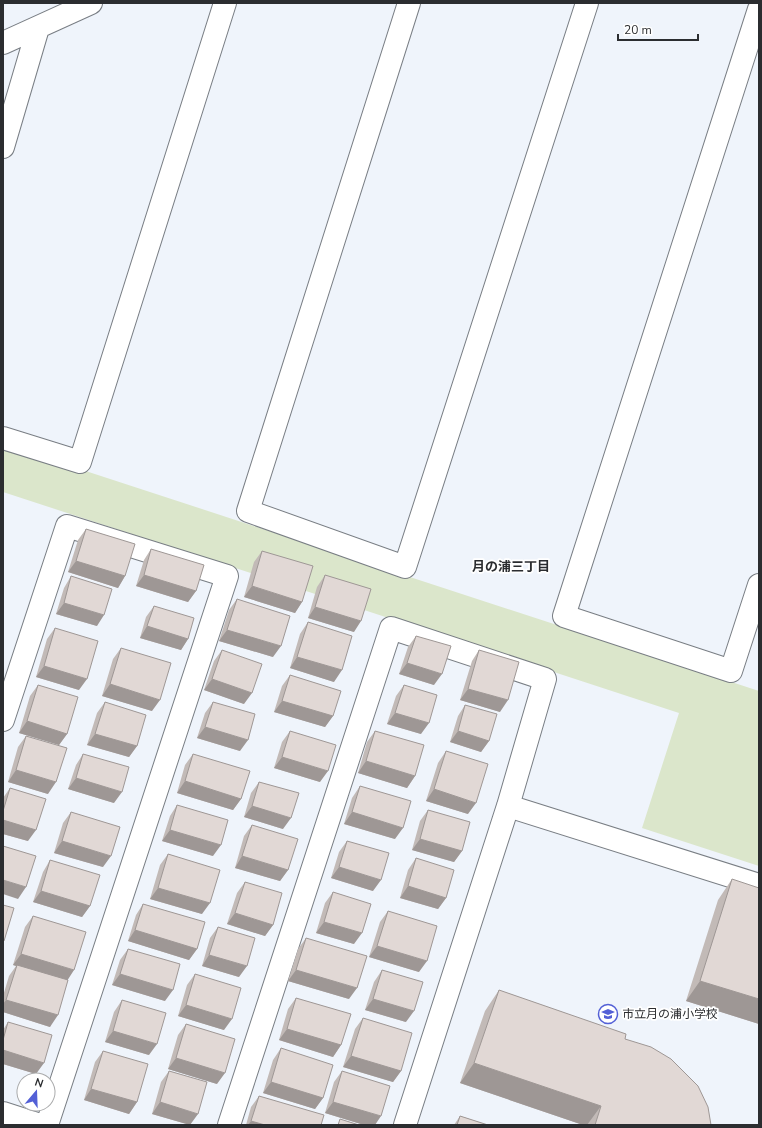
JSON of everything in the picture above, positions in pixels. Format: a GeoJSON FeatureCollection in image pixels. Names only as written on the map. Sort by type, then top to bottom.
{"type":"FeatureCollection","features":[{"type":"Feature","properties":{"kind":"street"},"geometry":{"type":"LineString","coordinates":[[3,43],[91,3]]}},
{"type":"Feature","properties":{"kind":"street"},"geometry":{"type":"LineString","coordinates":[[3,438],[80,462],[225,3]]}},
{"type":"Feature","properties":{"kind":"street"},"geometry":{"type":"LineString","coordinates":[[409,3],[248,511],[405,567],[587,3]]}},
{"type":"Feature","properties":{"kind":"street"},"geometry":{"type":"LineString","coordinates":[[759,9],[564,616],[731,671],[759,585]]}},
{"type":"Feature","properties":{"kind":"street"},"geometry":{"type":"LineString","coordinates":[[3,147],[38,28]]}},
{"type":"Feature","properties":{"kind":"street"},"geometry":{"type":"LineString","coordinates":[[3,720],[67,526],[227,576],[47,1125]]}},
{"type":"Feature","properties":{"kind":"street"},"geometry":{"type":"LineString","coordinates":[[229,1125],[391,628],[545,679],[508,806],[405,1125]]}},
{"type":"Feature","properties":{"kind":"street"},"geometry":{"type":"LineString","coordinates":[[508,806],[759,885]]}},
{"type":"Feature","properties":{"kind":"street"},"geometry":{"type":"LineString","coordinates":[[3,1113],[40,1125]]}},
{"type":"Feature","properties":{"kind":"green space"},"geometry":{"type":"Polygon","coordinates":[[[3,444],[759,691],[759,866],[642,828],[679,713],[3,492],[3,444]]]}},
{"type":"Feature","properties":{"kind":"building"},"geometry":{"type":"Polygon","coordinates":[[[86,529],[135,544],[125,576],[76,561],[86,529]]]}},
{"type":"Feature","properties":{"kind":"building"},"geometry":{"type":"Polygon","coordinates":[[[151,549],[204,565],[196,591],[144,575],[151,549]]]}},
{"type":"Feature","properties":{"kind":"building"},"geometry":{"type":"Polygon","coordinates":[[[262,551],[313,566],[302,602],[252,586],[262,551]]]}},
{"type":"Feature","properties":{"kind":"building"},"geometry":{"type":"Polygon","coordinates":[[[325,575],[371,589],[361,621],[315,607],[325,575]]]}},
{"type":"Feature","properties":{"kind":"building"},"geometry":{"type":"Polygon","coordinates":[[[71,576],[112,589],[104,615],[64,603],[71,576]]]}},
{"type":"Feature","properties":{"kind":"building"},"geometry":{"type":"Polygon","coordinates":[[[237,599],[290,616],[281,646],[227,630],[237,599]]]}},
{"type":"Feature","properties":{"kind":"building"},"geometry":{"type":"Polygon","coordinates":[[[154,606],[194,618],[188,639],[147,626],[154,606]]]}},
{"type":"Feature","properties":{"kind":"building"},"geometry":{"type":"Polygon","coordinates":[[[308,622],[352,636],[342,670],[297,657],[308,622]]]}},
{"type":"Feature","properties":{"kind":"building"},"geometry":{"type":"Polygon","coordinates":[[[55,628],[98,641],[87,679],[44,666],[55,628]]]}},
{"type":"Feature","properties":{"kind":"building"},"geometry":{"type":"Polygon","coordinates":[[[416,636],[451,646],[442,674],[407,663],[416,636]]]}},
{"type":"Feature","properties":{"kind":"building"},"geometry":{"type":"Polygon","coordinates":[[[121,648],[171,663],[160,700],[110,684],[121,648]]]}},
{"type":"Feature","properties":{"kind":"building"},"geometry":{"type":"Polygon","coordinates":[[[222,650],[262,664],[252,693],[212,679],[222,650]]]}},
{"type":"Feature","properties":{"kind":"building"},"geometry":{"type":"Polygon","coordinates":[[[479,650],[519,662],[508,700],[468,689],[479,650]]]}},
{"type":"Feature","properties":{"kind":"building"},"geometry":{"type":"Polygon","coordinates":[[[290,675],[341,691],[333,716],[282,701],[290,675]]]}},
{"type":"Feature","properties":{"kind":"building"},"geometry":{"type":"Polygon","coordinates":[[[38,685],[78,697],[67,734],[27,721],[38,685]]]}},
{"type":"Feature","properties":{"kind":"building"},"geometry":{"type":"Polygon","coordinates":[[[404,685],[437,695],[429,723],[395,713],[404,685]]]}},
{"type":"Feature","properties":{"kind":"building"},"geometry":{"type":"Polygon","coordinates":[[[105,702],[146,715],[137,746],[95,734],[105,702]]]}},
{"type":"Feature","properties":{"kind":"building"},"geometry":{"type":"Polygon","coordinates":[[[213,702],[255,714],[248,740],[205,727],[213,702]]]}},
{"type":"Feature","properties":{"kind":"building"},"geometry":{"type":"Polygon","coordinates":[[[465,705],[497,714],[489,741],[458,731],[465,705]]]}},
{"type":"Feature","properties":{"kind":"building"},"geometry":{"type":"Polygon","coordinates":[[[290,731],[336,745],[328,771],[282,757],[290,731]]]}},
{"type":"Feature","properties":{"kind":"building"},"geometry":{"type":"Polygon","coordinates":[[[375,731],[424,745],[415,776],[366,761],[375,731]]]}},
{"type":"Feature","properties":{"kind":"building"},"geometry":{"type":"Polygon","coordinates":[[[26,736],[67,748],[56,782],[16,770],[26,736]]]}},
{"type":"Feature","properties":{"kind":"building"},"geometry":{"type":"Polygon","coordinates":[[[446,751],[488,764],[476,803],[434,789],[446,751]]]}},
{"type":"Feature","properties":{"kind":"building"},"geometry":{"type":"Polygon","coordinates":[[[83,754],[129,767],[122,792],[76,778],[83,754]]]}},
{"type":"Feature","properties":{"kind":"building"},"geometry":{"type":"Polygon","coordinates":[[[193,754],[250,771],[241,799],[185,781],[193,754]]]}},
{"type":"Feature","properties":{"kind":"building"},"geometry":{"type":"Polygon","coordinates":[[[259,782],[299,793],[291,818],[252,806],[259,782]]]}},
{"type":"Feature","properties":{"kind":"building"},"geometry":{"type":"Polygon","coordinates":[[[360,786],[411,801],[403,828],[352,812],[360,786]]]}},
{"type":"Feature","properties":{"kind":"building"},"geometry":{"type":"Polygon","coordinates":[[[10,788],[46,799],[36,830],[3,820],[3,811],[10,788]]]}},
{"type":"Feature","properties":{"kind":"building"},"geometry":{"type":"Polygon","coordinates":[[[177,805],[228,820],[221,845],[170,830],[177,805]]]}},
{"type":"Feature","properties":{"kind":"building"},"geometry":{"type":"Polygon","coordinates":[[[428,810],[470,822],[462,851],[420,839],[428,810]]]}},
{"type":"Feature","properties":{"kind":"building"},"geometry":{"type":"Polygon","coordinates":[[[71,812],[120,827],[111,856],[62,841],[71,812]]]}},
{"type":"Feature","properties":{"kind":"building"},"geometry":{"type":"Polygon","coordinates":[[[252,825],[298,839],[288,870],[242,856],[252,825]]]}},
{"type":"Feature","properties":{"kind":"building"},"geometry":{"type":"Polygon","coordinates":[[[347,841],[389,853],[381,880],[339,867],[347,841]]]}},
{"type":"Feature","properties":{"kind":"building"},"geometry":{"type":"Polygon","coordinates":[[[3,846],[36,856],[26,887],[3,880],[3,846]]]}},
{"type":"Feature","properties":{"kind":"building"},"geometry":{"type":"Polygon","coordinates":[[[168,854],[220,870],[210,903],[158,888],[168,854]]]}},
{"type":"Feature","properties":{"kind":"building"},"geometry":{"type":"Polygon","coordinates":[[[416,858],[454,870],[446,898],[408,886],[416,858]]]}},
{"type":"Feature","properties":{"kind":"building"},"geometry":{"type":"Polygon","coordinates":[[[50,860],[100,875],[90,906],[41,891],[50,860]]]}},
{"type":"Feature","properties":{"kind":"building"},"geometry":{"type":"Polygon","coordinates":[[[732,879],[759,888],[759,999],[700,981],[732,879]]]}},
{"type":"Feature","properties":{"kind":"building"},"geometry":{"type":"Polygon","coordinates":[[[245,882],[282,893],[273,925],[235,913],[245,882]]]}},
{"type":"Feature","properties":{"kind":"building"},"geometry":{"type":"Polygon","coordinates":[[[333,892],[371,904],[362,933],[324,922],[333,892]]]}},
{"type":"Feature","properties":{"kind":"building"},"geometry":{"type":"Polygon","coordinates":[[[143,904],[205,922],[197,949],[135,930],[143,904]]]}},
{"type":"Feature","properties":{"kind":"building"},"geometry":{"type":"Polygon","coordinates":[[[3,905],[14,908],[4,941],[3,940],[3,905]]]}},
{"type":"Feature","properties":{"kind":"building"},"geometry":{"type":"Polygon","coordinates":[[[388,911],[437,926],[427,961],[377,946],[388,911]]]}},
{"type":"Feature","properties":{"kind":"building"},"geometry":{"type":"Polygon","coordinates":[[[33,916],[86,932],[74,970],[21,954],[33,916]]]}},
{"type":"Feature","properties":{"kind":"building"},"geometry":{"type":"Polygon","coordinates":[[[218,927],[255,938],[247,966],[209,955],[218,927]]]}},
{"type":"Feature","properties":{"kind":"building"},"geometry":{"type":"Polygon","coordinates":[[[306,938],[367,956],[357,988],[296,970],[306,938]]]}},
{"type":"Feature","properties":{"kind":"building"},"geometry":{"type":"Polygon","coordinates":[[[128,949],[180,964],[173,990],[120,974],[128,949]]]}},
{"type":"Feature","properties":{"kind":"building"},"geometry":{"type":"Polygon","coordinates":[[[17,965],[68,980],[58,1015],[6,1000],[17,965]]]}},
{"type":"Feature","properties":{"kind":"building"},"geometry":{"type":"Polygon","coordinates":[[[382,970],[423,982],[414,1011],[373,999],[382,970]]]}},
{"type":"Feature","properties":{"kind":"building"},"geometry":{"type":"Polygon","coordinates":[[[195,974],[241,988],[232,1019],[186,1005],[195,974]]]}},
{"type":"Feature","properties":{"kind":"building"},"geometry":{"type":"Polygon","coordinates":[[[499,990],[626,1034],[625,1039],[651,1047],[671,1059],[698,1086],[708,1107],[711,1125],[595,1125],[601,1106],[474,1063],[499,990]]]}},
{"type":"Feature","properties":{"kind":"building"},"geometry":{"type":"Polygon","coordinates":[[[296,998],[351,1014],[341,1045],[287,1029],[296,998]]]}},
{"type":"Feature","properties":{"kind":"building"},"geometry":{"type":"Polygon","coordinates":[[[122,1000],[166,1013],[157,1044],[113,1031],[122,1000]]]}},
{"type":"Feature","properties":{"kind":"building"},"geometry":{"type":"Polygon","coordinates":[[[363,1018],[412,1033],[401,1071],[351,1056],[363,1018]]]}},
{"type":"Feature","properties":{"kind":"building"},"geometry":{"type":"Polygon","coordinates":[[[8,1022],[52,1035],[44,1063],[3,1050],[3,1040],[8,1022]]]}},
{"type":"Feature","properties":{"kind":"building"},"geometry":{"type":"Polygon","coordinates":[[[186,1024],[235,1039],[225,1073],[176,1058],[186,1024]]]}},
{"type":"Feature","properties":{"kind":"building"},"geometry":{"type":"Polygon","coordinates":[[[281,1048],[333,1065],[323,1098],[271,1082],[281,1048]]]}},
{"type":"Feature","properties":{"kind":"building"},"geometry":{"type":"Polygon","coordinates":[[[103,1051],[148,1064],[137,1102],[91,1089],[103,1051]]]}},
{"type":"Feature","properties":{"kind":"building"},"geometry":{"type":"Polygon","coordinates":[[[169,1071],[207,1082],[198,1114],[160,1102],[169,1071]]]}},
{"type":"Feature","properties":{"kind":"building"},"geometry":{"type":"Polygon","coordinates":[[[342,1071],[390,1086],[381,1116],[333,1102],[342,1071]]]}},
{"type":"Feature","properties":{"kind":"building"},"geometry":{"type":"Polygon","coordinates":[[[259,1096],[324,1115],[321,1125],[265,1125],[251,1121],[259,1096]]]}},
{"type":"Feature","properties":{"kind":"building"},"geometry":{"type":"Polygon","coordinates":[[[460,1116],[488,1125],[457,1125],[460,1116]]]}},
{"type":"Feature","properties":{"kind":"building"},"geometry":{"type":"Polygon","coordinates":[[[340,1119],[359,1125],[338,1125],[340,1119]]]}},
{"type":"Feature","properties":{"kind":"place","name":"市立月の浦小学校"},"geometry":{"type":"Point","coordinates":[608,1014]}},
{"type":"Feature","properties":{"kind":"district","name":"月の浦三丁目"},"geometry":{"type":"Point","coordinates":[511,567]}}]}
